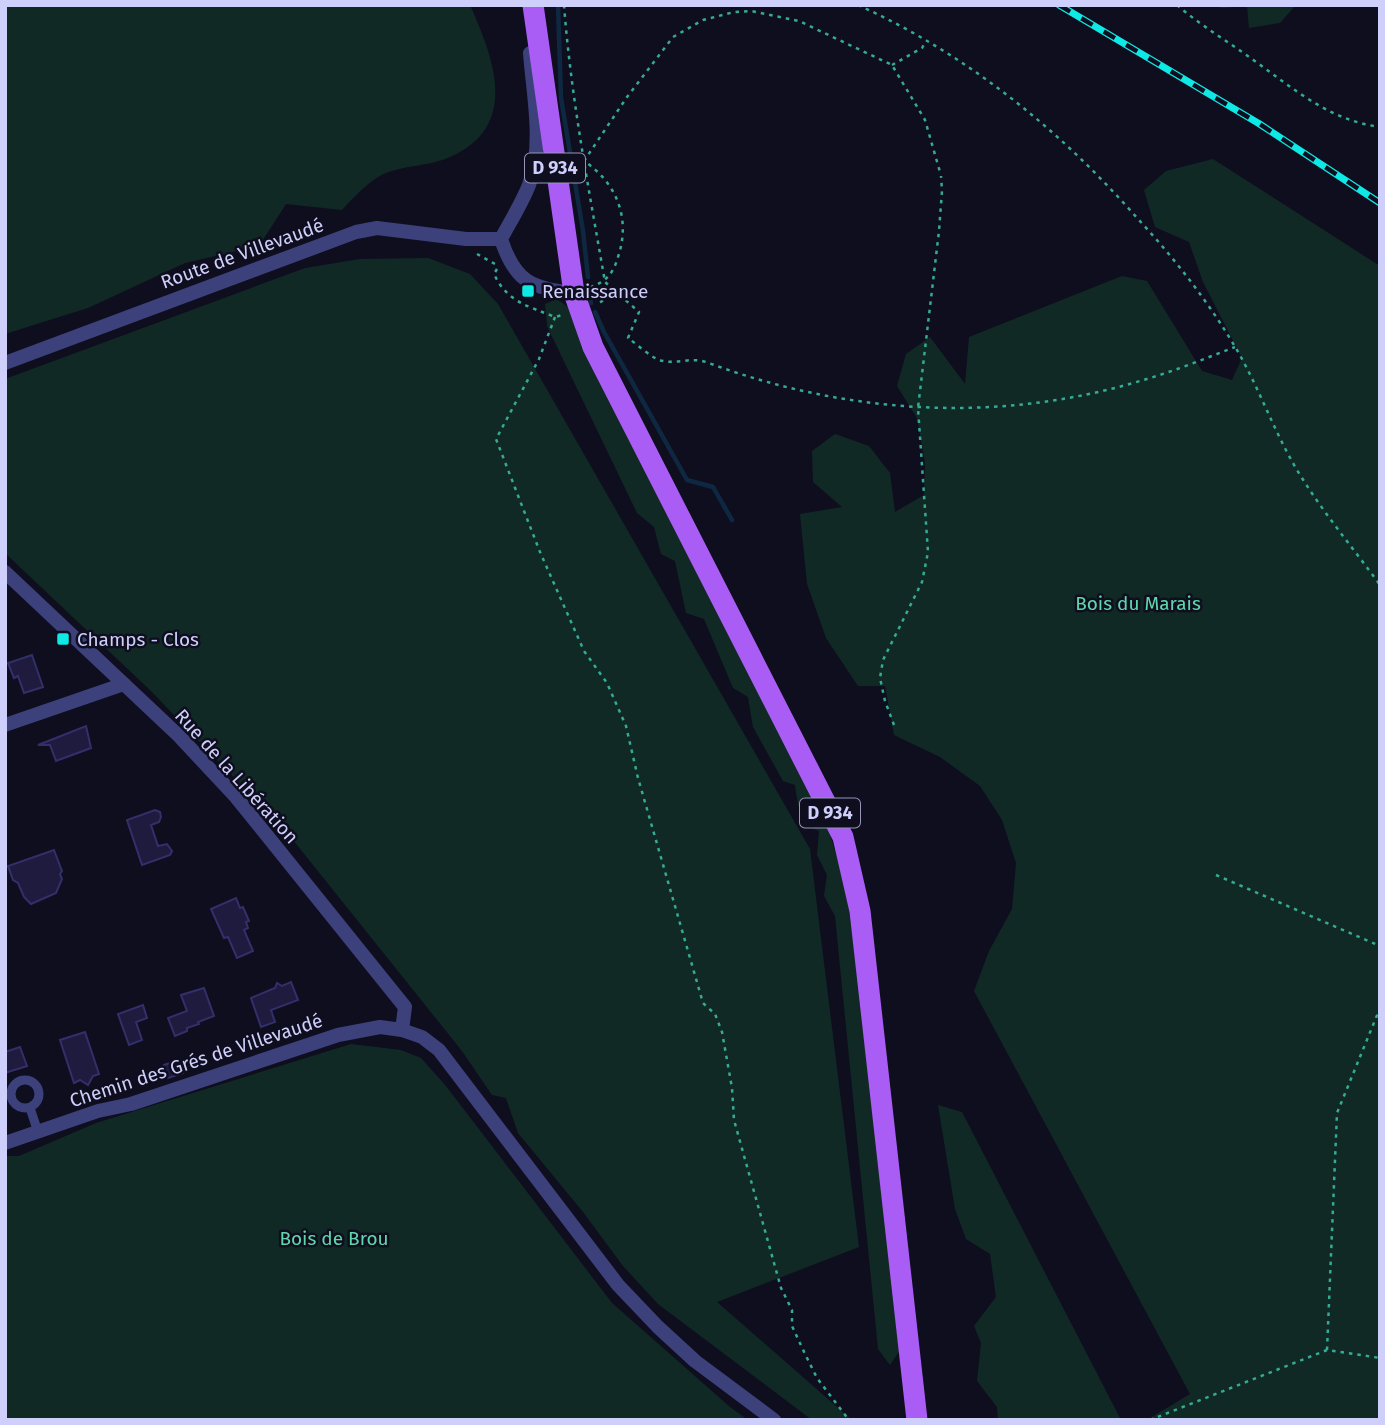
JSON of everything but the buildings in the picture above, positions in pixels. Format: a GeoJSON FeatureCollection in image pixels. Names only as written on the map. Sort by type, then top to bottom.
{"type":"FeatureCollection","features":[{"type":"Feature","properties":{"kind":"main road","name":"D 934"},"geometry":{"type":"LineString","coordinates":[[523,5],[564,265],[574,293]]}},
{"type":"Feature","properties":{"kind":"main road","name":"D 934"},"geometry":{"type":"LineString","coordinates":[[533,5],[578,311],[593,347],[843,837],[860,911],[917,1420]]}},
{"type":"Feature","properties":{"kind":"main road","name":"D 934"},"geometry":{"type":"LineString","coordinates":[[910,1420],[913,1385]]}},
{"type":"Feature","properties":{"kind":"street"},"geometry":{"type":"LineString","coordinates":[[530,53],[535,162],[528,187],[501,239],[509,261],[530,283],[574,293]]}},
{"type":"Feature","properties":{"kind":"street","name":"Route de Villevaudé"},"geometry":{"type":"LineString","coordinates":[[5,363],[356,232],[376,228],[466,239],[501,239]]}},
{"type":"Feature","properties":{"kind":"street","name":"Rue de la Libération"},"geometry":{"type":"LineString","coordinates":[[5,572],[178,736],[236,797],[405,1007],[401,1030]]}},
{"type":"Feature","properties":{"kind":"street"},"geometry":{"type":"LineString","coordinates":[[5,725],[124,684]]}},
{"type":"Feature","properties":{"kind":"street","name":"Chemin des Grés de Villevaudé"},"geometry":{"type":"LineString","coordinates":[[5,1143],[338,1035],[380,1027],[401,1030]]}},
{"type":"Feature","properties":{"kind":"street"},"geometry":{"type":"LineString","coordinates":[[401,1030],[422,1037],[439,1050],[618,1285],[634,1302],[695,1361],[774,1420]]}},
{"type":"Feature","properties":{"kind":"lane"},"geometry":{"type":"LineString","coordinates":[[30,1108],[38,1132]]}},
{"type":"Feature","properties":{"kind":"path"},"geometry":{"type":"LineString","coordinates":[[564,5],[584,161],[605,282],[615,268],[621,250],[624,233],[622,216],[612,189],[596,169],[584,161]]}},
{"type":"Feature","properties":{"kind":"path"},"geometry":{"type":"LineString","coordinates":[[751,11],[755,5]]}},
{"type":"Feature","properties":{"kind":"path"},"geometry":{"type":"LineString","coordinates":[[858,5],[945,50],[1010,96],[1087,162],[1180,266],[1235,346],[1301,477],[1380,585]]}},
{"type":"Feature","properties":{"kind":"path"},"geometry":{"type":"LineString","coordinates":[[1177,5],[1325,110],[1346,120],[1380,127]]}},
{"type":"Feature","properties":{"kind":"path"},"geometry":{"type":"LineString","coordinates":[[584,161],[627,97],[673,37],[703,20],[734,12],[751,11],[799,21],[892,65],[925,120],[941,174],[942,191],[918,408],[928,552],[922,582],[883,660],[880,678],[894,725]]}},
{"type":"Feature","properties":{"kind":"path"},"geometry":{"type":"LineString","coordinates":[[892,65],[922,48],[926,40]]}},
{"type":"Feature","properties":{"kind":"path"},"geometry":{"type":"LineString","coordinates":[[471,252],[486,257],[499,266],[494,274],[500,288],[512,299],[555,317],[539,359],[496,439],[540,552],[584,651],[607,683],[626,726],[638,778],[703,1003],[715,1014],[722,1032],[732,1088],[734,1120],[781,1287],[792,1310],[792,1326],[817,1378],[849,1420]]}},
{"type":"Feature","properties":{"kind":"path"},"geometry":{"type":"LineString","coordinates":[[612,289],[639,312],[628,338],[662,361],[701,360],[775,386],[808,394],[918,408],[988,407],[1063,399],[1139,382],[1235,346]]}},
{"type":"Feature","properties":{"kind":"path"},"geometry":{"type":"LineString","coordinates":[[1216,875],[1380,946]]}},
{"type":"Feature","properties":{"kind":"path"},"geometry":{"type":"LineString","coordinates":[[1327,1350],[1338,1113],[1380,1008]]}},
{"type":"Feature","properties":{"kind":"path"},"geometry":{"type":"LineString","coordinates":[[1150,1420],[1327,1350],[1380,1358]]}},
{"type":"Feature","properties":{"kind":"green space"},"geometry":{"type":"Polygon","coordinates":[[[470,5],[493,69],[493,110],[486,128],[472,144],[450,157],[395,170],[378,177],[342,210],[286,204],[259,246],[185,263],[88,308],[5,334],[5,7],[470,5]]]}},
{"type":"Feature","properties":{"kind":"green space"},"geometry":{"type":"Polygon","coordinates":[[[1209,5],[1296,5],[1280,23],[1249,28],[1247,6],[1223,8],[1209,5]]]}},
{"type":"Feature","properties":{"kind":"green space","name":"Bois du Marais"},"geometry":{"type":"Polygon","coordinates":[[[1213,159],[1380,266],[1380,1420],[1147,1420],[1190,1394],[974,991],[989,951],[1012,909],[1016,863],[1002,820],[980,786],[940,757],[894,735],[885,686],[858,686],[826,638],[807,584],[800,514],[842,507],[813,482],[812,451],[835,434],[869,446],[890,473],[895,512],[924,495],[925,463],[917,418],[897,386],[906,354],[930,337],[965,384],[969,337],[1122,276],[1147,281],[1202,371],[1232,380],[1242,358],[1203,282],[1189,242],[1155,227],[1144,190],[1166,171],[1213,159]]]}},
{"type":"Feature","properties":{"kind":"green space"},"geometry":{"type":"Polygon","coordinates":[[[428,258],[470,274],[498,304],[810,849],[859,1247],[717,1302],[852,1420],[812,1420],[658,1304],[623,1266],[518,1133],[506,1098],[492,1095],[462,1051],[289,835],[151,691],[5,553],[5,379],[305,268],[360,259],[428,258]]]}},
{"type":"Feature","properties":{"kind":"green space"},"geometry":{"type":"Polygon","coordinates":[[[557,299],[569,308],[823,812],[853,908],[900,1350],[890,1365],[878,1349],[835,916],[824,896],[827,875],[817,855],[819,831],[807,824],[803,818],[795,785],[783,781],[753,727],[748,697],[733,688],[704,619],[686,613],[675,561],[661,554],[654,527],[637,513],[547,326],[545,304],[557,299]]]}},
{"type":"Feature","properties":{"kind":"green space","name":"Bois de Brou"},"geometry":{"type":"Polygon","coordinates":[[[351,1044],[401,1050],[421,1058],[446,1086],[612,1303],[748,1420],[5,1420],[5,1156],[19,1156],[96,1123],[351,1044]]]}},
{"type":"Feature","properties":{"kind":"green space"},"geometry":{"type":"Polygon","coordinates":[[[938,1105],[962,1112],[1121,1420],[998,1420],[997,1407],[977,1381],[981,1343],[974,1326],[996,1297],[990,1254],[966,1239],[955,1209],[938,1105]]]}},
{"type":"Feature","properties":{"kind":"waterway"},"geometry":{"type":"LineString","coordinates":[[558,5],[561,98],[588,277]]}},
{"type":"Feature","properties":{"kind":"waterway"},"geometry":{"type":"LineString","coordinates":[[590,297],[591,303]]}},
{"type":"Feature","properties":{"kind":"waterway"},"geometry":{"type":"LineString","coordinates":[[595,312],[687,480],[713,487],[732,520]]}},
{"type":"Feature","properties":{"kind":"railway"},"geometry":{"type":"LineString","coordinates":[[1059,5],[1258,123],[1380,203]]}},
{"type":"Feature","properties":{"kind":"place","name":"Renaissance"},"geometry":{"type":"Point","coordinates":[528,291]}},
{"type":"Feature","properties":{"kind":"place","name":"Champs - Clos"},"geometry":{"type":"Point","coordinates":[63,639]}}]}
